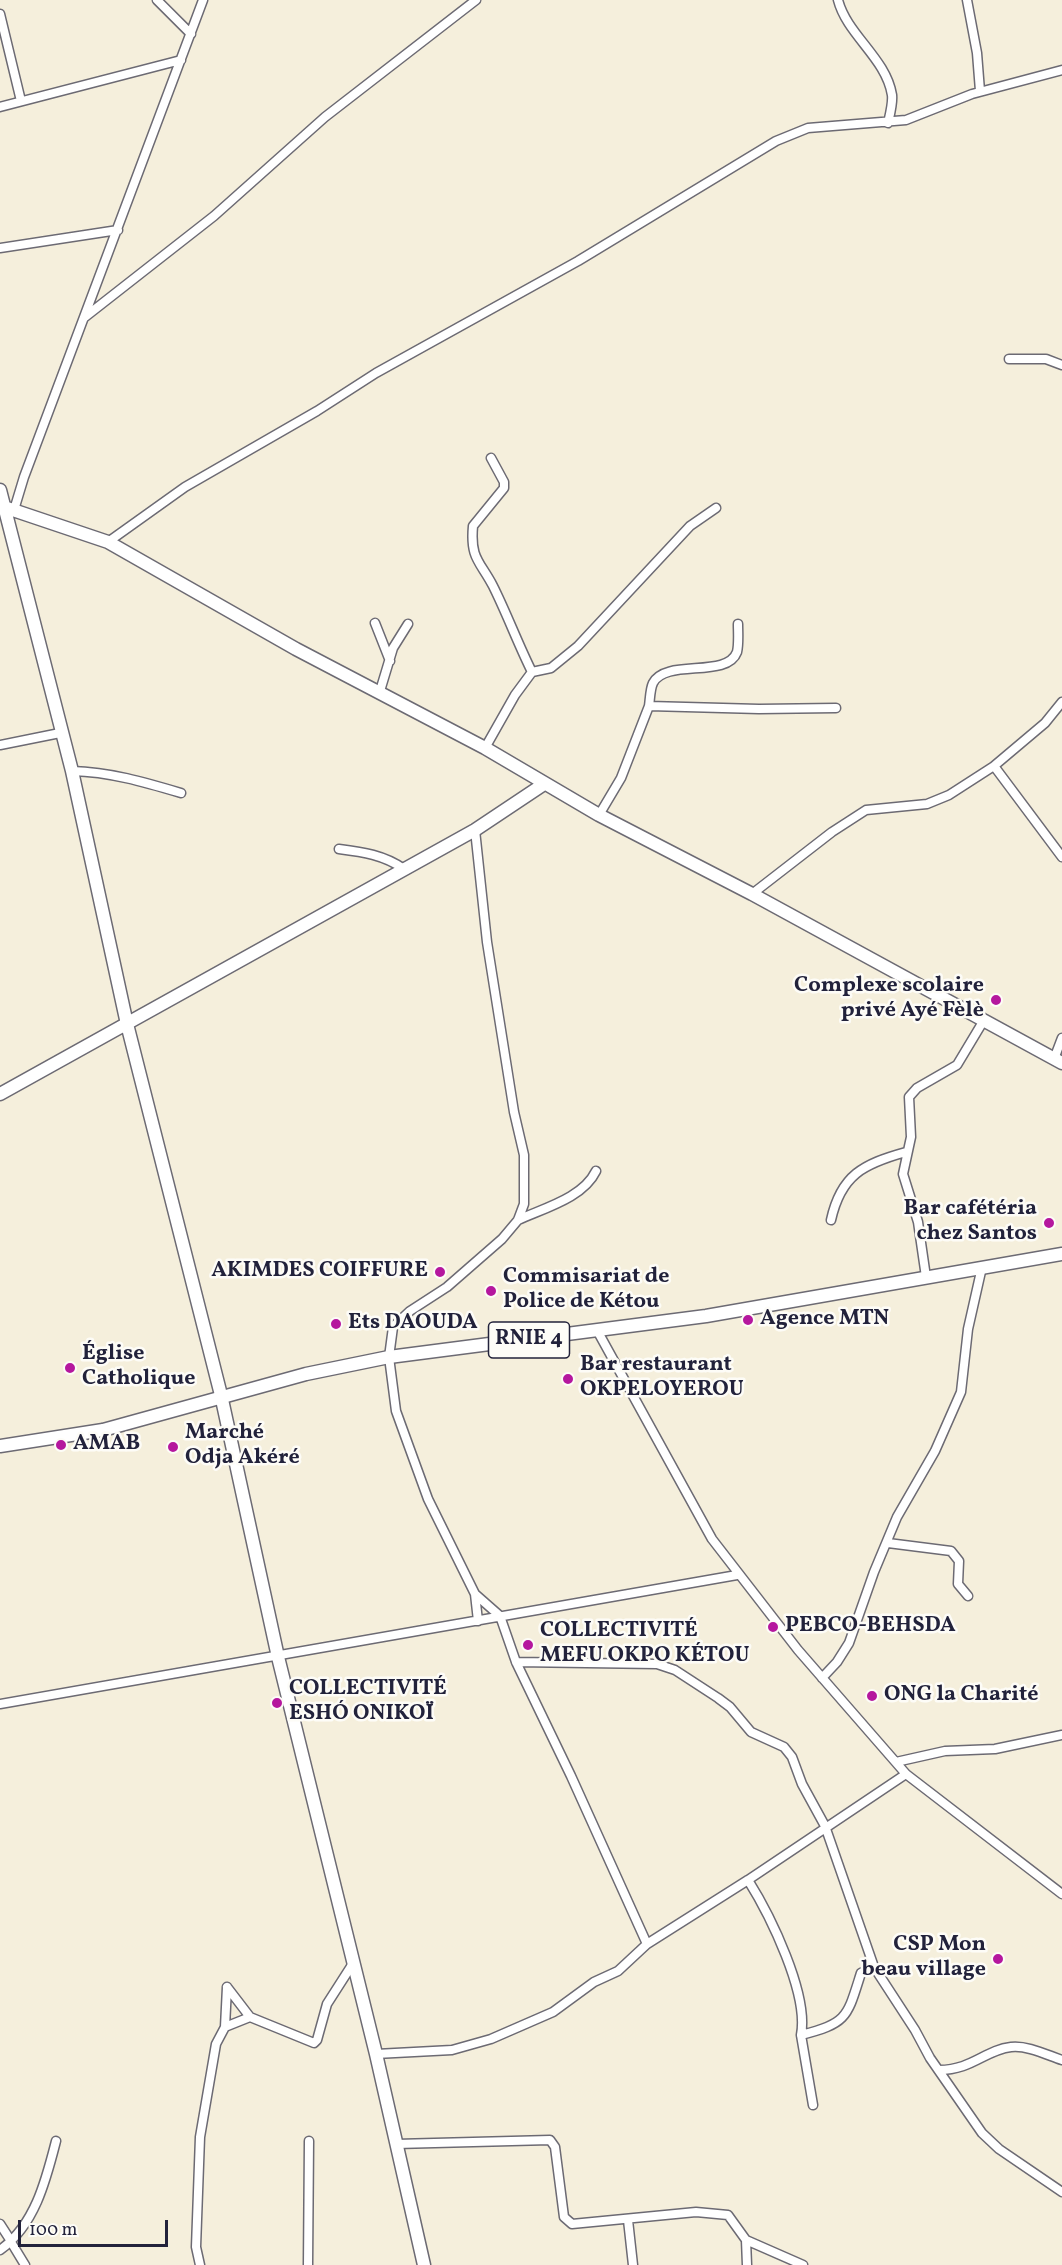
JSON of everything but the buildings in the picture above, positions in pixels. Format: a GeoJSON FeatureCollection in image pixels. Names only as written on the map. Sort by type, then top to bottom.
{"type":"FeatureCollection","features":[{"type":"Feature","properties":{"kind":"street"},"geometry":{"type":"LineString","coordinates":[[158,0],[191,34]]}},
{"type":"Feature","properties":{"kind":"street"},"geometry":{"type":"LineString","coordinates":[[9,509],[24,477],[203,0]]}},
{"type":"Feature","properties":{"kind":"street"},"geometry":{"type":"LineString","coordinates":[[84,317],[214,216],[325,117],[476,0]]}},
{"type":"Feature","properties":{"kind":"street"},"geometry":{"type":"LineString","coordinates":[[838,0],[851,25],[885,74],[892,96],[888,123]]}},
{"type":"Feature","properties":{"kind":"street"},"geometry":{"type":"LineString","coordinates":[[968,0],[977,53],[980,92]]}},
{"type":"Feature","properties":{"kind":"street"},"geometry":{"type":"LineString","coordinates":[[0,14],[21,101]]}},
{"type":"Feature","properties":{"kind":"street"},"geometry":{"type":"LineString","coordinates":[[0,107],[181,60]]}},
{"type":"Feature","properties":{"kind":"street"},"geometry":{"type":"LineString","coordinates":[[108,542],[185,487],[376,373],[578,261],[776,141],[808,128],[906,120],[980,92],[1062,70]]}},
{"type":"Feature","properties":{"kind":"street"},"geometry":{"type":"LineString","coordinates":[[0,248],[118,230]]}},
{"type":"Feature","properties":{"kind":"street"},"geometry":{"type":"LineString","coordinates":[[1009,359],[1046,359],[1062,365]]}},
{"type":"Feature","properties":{"kind":"street"},"geometry":{"type":"LineString","coordinates":[[491,458],[504,482],[504,488],[473,526],[477,565],[492,584],[532,672]]}},
{"type":"Feature","properties":{"kind":"street"},"geometry":{"type":"LineString","coordinates":[[0,490],[9,509],[60,734],[72,771],[126,1024],[221,1395],[278,1657],[352,1965],[376,2054],[424,2265]]}},
{"type":"Feature","properties":{"kind":"street"},"geometry":{"type":"LineString","coordinates":[[485,748],[515,695],[532,672],[551,668],[578,646],[690,526],[716,508]]}},
{"type":"Feature","properties":{"kind":"street"},"geometry":{"type":"LineString","coordinates":[[9,509],[108,542],[296,649],[485,748],[599,815],[752,894],[1058,1061],[1062,1038]]}},
{"type":"Feature","properties":{"kind":"street"},"geometry":{"type":"LineString","coordinates":[[375,623],[390,662]]}},
{"type":"Feature","properties":{"kind":"street"},"geometry":{"type":"LineString","coordinates":[[380,691],[395,644],[408,624]]}},
{"type":"Feature","properties":{"kind":"street"},"geometry":{"type":"LineString","coordinates":[[599,815],[621,778],[649,706],[653,683],[666,672],[713,666],[730,660],[737,650],[738,624]]}},
{"type":"Feature","properties":{"kind":"street"},"geometry":{"type":"LineString","coordinates":[[752,894],[832,832],[866,810],[927,804],[949,795],[994,766],[1051,718],[1062,702]]}},
{"type":"Feature","properties":{"kind":"street"},"geometry":{"type":"LineString","coordinates":[[649,706],[759,710],[836,708]]}},
{"type":"Feature","properties":{"kind":"street"},"geometry":{"type":"LineString","coordinates":[[1051,718],[1062,719]]}},
{"type":"Feature","properties":{"kind":"street"},"geometry":{"type":"LineString","coordinates":[[0,745],[60,734]]}},
{"type":"Feature","properties":{"kind":"street"},"geometry":{"type":"LineString","coordinates":[[994,766],[1062,857]]}},
{"type":"Feature","properties":{"kind":"street"},"geometry":{"type":"LineString","coordinates":[[72,771],[98,771],[129,777],[181,793]]}},
{"type":"Feature","properties":{"kind":"street"},"geometry":{"type":"LineString","coordinates":[[0,1094],[475,830],[544,784]]}},
{"type":"Feature","properties":{"kind":"street"},"geometry":{"type":"LineString","coordinates":[[475,830],[487,942],[514,1112],[524,1155],[524,1204],[518,1220],[502,1239],[447,1287],[410,1311],[393,1328],[389,1357],[396,1411],[414,1465],[475,1594],[478,1621]]}},
{"type":"Feature","properties":{"kind":"street"},"geometry":{"type":"LineString","coordinates":[[339,849],[371,854],[394,862],[404,869]]}},
{"type":"Feature","properties":{"kind":"street"},"geometry":{"type":"LineString","coordinates":[[926,1277],[918,1222],[903,1174],[911,1137],[909,1097],[917,1088],[957,1065],[984,1020]]}},
{"type":"Feature","properties":{"kind":"street"},"geometry":{"type":"LineString","coordinates":[[831,1220],[843,1186],[857,1172],[906,1152]]}},
{"type":"Feature","properties":{"kind":"street"},"geometry":{"type":"LineString","coordinates":[[518,1220],[570,1197],[592,1179],[596,1171]]}},
{"type":"Feature","properties":{"kind":"street","name":"RNIE 4"},"geometry":{"type":"LineString","coordinates":[[0,1446],[103,1430],[221,1395],[389,1357],[598,1332],[795,1302],[1062,1254]]}},
{"type":"Feature","properties":{"kind":"street"},"geometry":{"type":"LineString","coordinates":[[822,1678],[837,1662],[849,1642],[897,1517],[935,1451],[961,1392],[968,1329],[982,1267]]}},
{"type":"Feature","properties":{"kind":"street"},"geometry":{"type":"LineString","coordinates":[[598,1332],[712,1539],[737,1575],[822,1678],[906,1774],[1062,1894]]}},
{"type":"Feature","properties":{"kind":"street"},"geometry":{"type":"LineString","coordinates":[[888,1543],[951,1551],[959,1561],[958,1584],[968,1596]]}},
{"type":"Feature","properties":{"kind":"street"},"geometry":{"type":"LineString","coordinates":[[0,1704],[737,1575]]}},
{"type":"Feature","properties":{"kind":"street"},"geometry":{"type":"LineString","coordinates":[[475,1594],[500,1617],[516,1662],[571,1776],[646,1944]]}},
{"type":"Feature","properties":{"kind":"street"},"geometry":{"type":"LineString","coordinates":[[516,1662],[624,1661],[657,1664],[675,1670],[730,1707],[751,1732],[784,1747],[792,1757],[802,1784],[825,1826],[874,1967],[982,2133],[999,2149],[1062,2192]]}},
{"type":"Feature","properties":{"kind":"street"},"geometry":{"type":"LineString","coordinates":[[896,1762],[945,1751],[995,1749],[1062,1735]]}},
{"type":"Feature","properties":{"kind":"street"},"geometry":{"type":"LineString","coordinates":[[376,2054],[452,2050],[512,2031],[553,2012],[594,1983],[618,1971],[646,1944],[748,1880],[825,1826],[906,1774]]}},
{"type":"Feature","properties":{"kind":"street"},"geometry":{"type":"LineString","coordinates":[[748,1880],[768,1911],[781,1944],[803,2017],[801,2035],[813,2105]]}},
{"type":"Feature","properties":{"kind":"street"},"geometry":{"type":"LineString","coordinates":[[199,2264],[196,2247],[200,2138],[216,2044],[225,2027],[227,1987],[250,2017],[314,2043],[317,2040],[327,2004],[352,1965]]}},
{"type":"Feature","properties":{"kind":"street"},"geometry":{"type":"LineString","coordinates":[[801,2035],[842,2020],[848,2013],[861,1973],[874,1967]]}},
{"type":"Feature","properties":{"kind":"street"},"geometry":{"type":"LineString","coordinates":[[225,2027],[250,2017]]}},
{"type":"Feature","properties":{"kind":"street"},"geometry":{"type":"LineString","coordinates":[[939,2070],[963,2068],[1011,2047],[1029,2049],[1062,2060]]}},
{"type":"Feature","properties":{"kind":"street"},"geometry":{"type":"LineString","coordinates":[[396,2144],[550,2140],[555,2147],[564,2217],[572,2224],[696,2212],[728,2215],[746,2240],[803,2265]]}},
{"type":"Feature","properties":{"kind":"street"},"geometry":{"type":"LineString","coordinates":[[0,2250],[31,2214],[45,2186],[56,2141]]}},
{"type":"Feature","properties":{"kind":"street"},"geometry":{"type":"LineString","coordinates":[[308,2265],[309,2141]]}},
{"type":"Feature","properties":{"kind":"street"},"geometry":{"type":"LineString","coordinates":[[628,2220],[633,2265]]}},
{"type":"Feature","properties":{"kind":"street"},"geometry":{"type":"LineString","coordinates":[[0,2224],[25,2265]]}},
{"type":"Feature","properties":{"kind":"street"},"geometry":{"type":"LineString","coordinates":[[746,2240],[747,2265]]}},
{"type":"Feature","properties":{"kind":"place","name":"Complexe scolaire privé Ayé Fèlè"},"geometry":{"type":"Point","coordinates":[996,1000]}},
{"type":"Feature","properties":{"kind":"place","name":"Bar cafétéria chez Santos"},"geometry":{"type":"Point","coordinates":[1049,1223]}},
{"type":"Feature","properties":{"kind":"place","name":"AKIMDES COIFFURE"},"geometry":{"type":"Point","coordinates":[440,1272]}},
{"type":"Feature","properties":{"kind":"place","name":"Commisariat de Police de Kétou"},"geometry":{"type":"Point","coordinates":[491,1291]}},
{"type":"Feature","properties":{"kind":"place","name":"Agence MTN"},"geometry":{"type":"Point","coordinates":[748,1320]}},
{"type":"Feature","properties":{"kind":"place","name":"Ets DAOUDA"},"geometry":{"type":"Point","coordinates":[336,1324]}},
{"type":"Feature","properties":{"kind":"place","name":"Église Catholique"},"geometry":{"type":"Point","coordinates":[70,1368]}},
{"type":"Feature","properties":{"kind":"place","name":"Bar restaurant OKPELOYEROU"},"geometry":{"type":"Point","coordinates":[568,1379]}},
{"type":"Feature","properties":{"kind":"place","name":"AMAB"},"geometry":{"type":"Point","coordinates":[61,1445]}},
{"type":"Feature","properties":{"kind":"place","name":"Marché Odja Akéré"},"geometry":{"type":"Point","coordinates":[173,1447]}},
{"type":"Feature","properties":{"kind":"place","name":"PEBCO-BEHSDA"},"geometry":{"type":"Point","coordinates":[773,1627]}},
{"type":"Feature","properties":{"kind":"place","name":"COLLECTIVITÉ MEFU OKPO KÉTOU"},"geometry":{"type":"Point","coordinates":[528,1645]}},
{"type":"Feature","properties":{"kind":"place","name":"ONG la Charité"},"geometry":{"type":"Point","coordinates":[872,1696]}},
{"type":"Feature","properties":{"kind":"place","name":"COLLECTIVITÉ ESHÓ ONIKOÏ"},"geometry":{"type":"Point","coordinates":[277,1703]}},
{"type":"Feature","properties":{"kind":"place","name":"CSP Mon beau village"},"geometry":{"type":"Point","coordinates":[998,1959]}}]}
